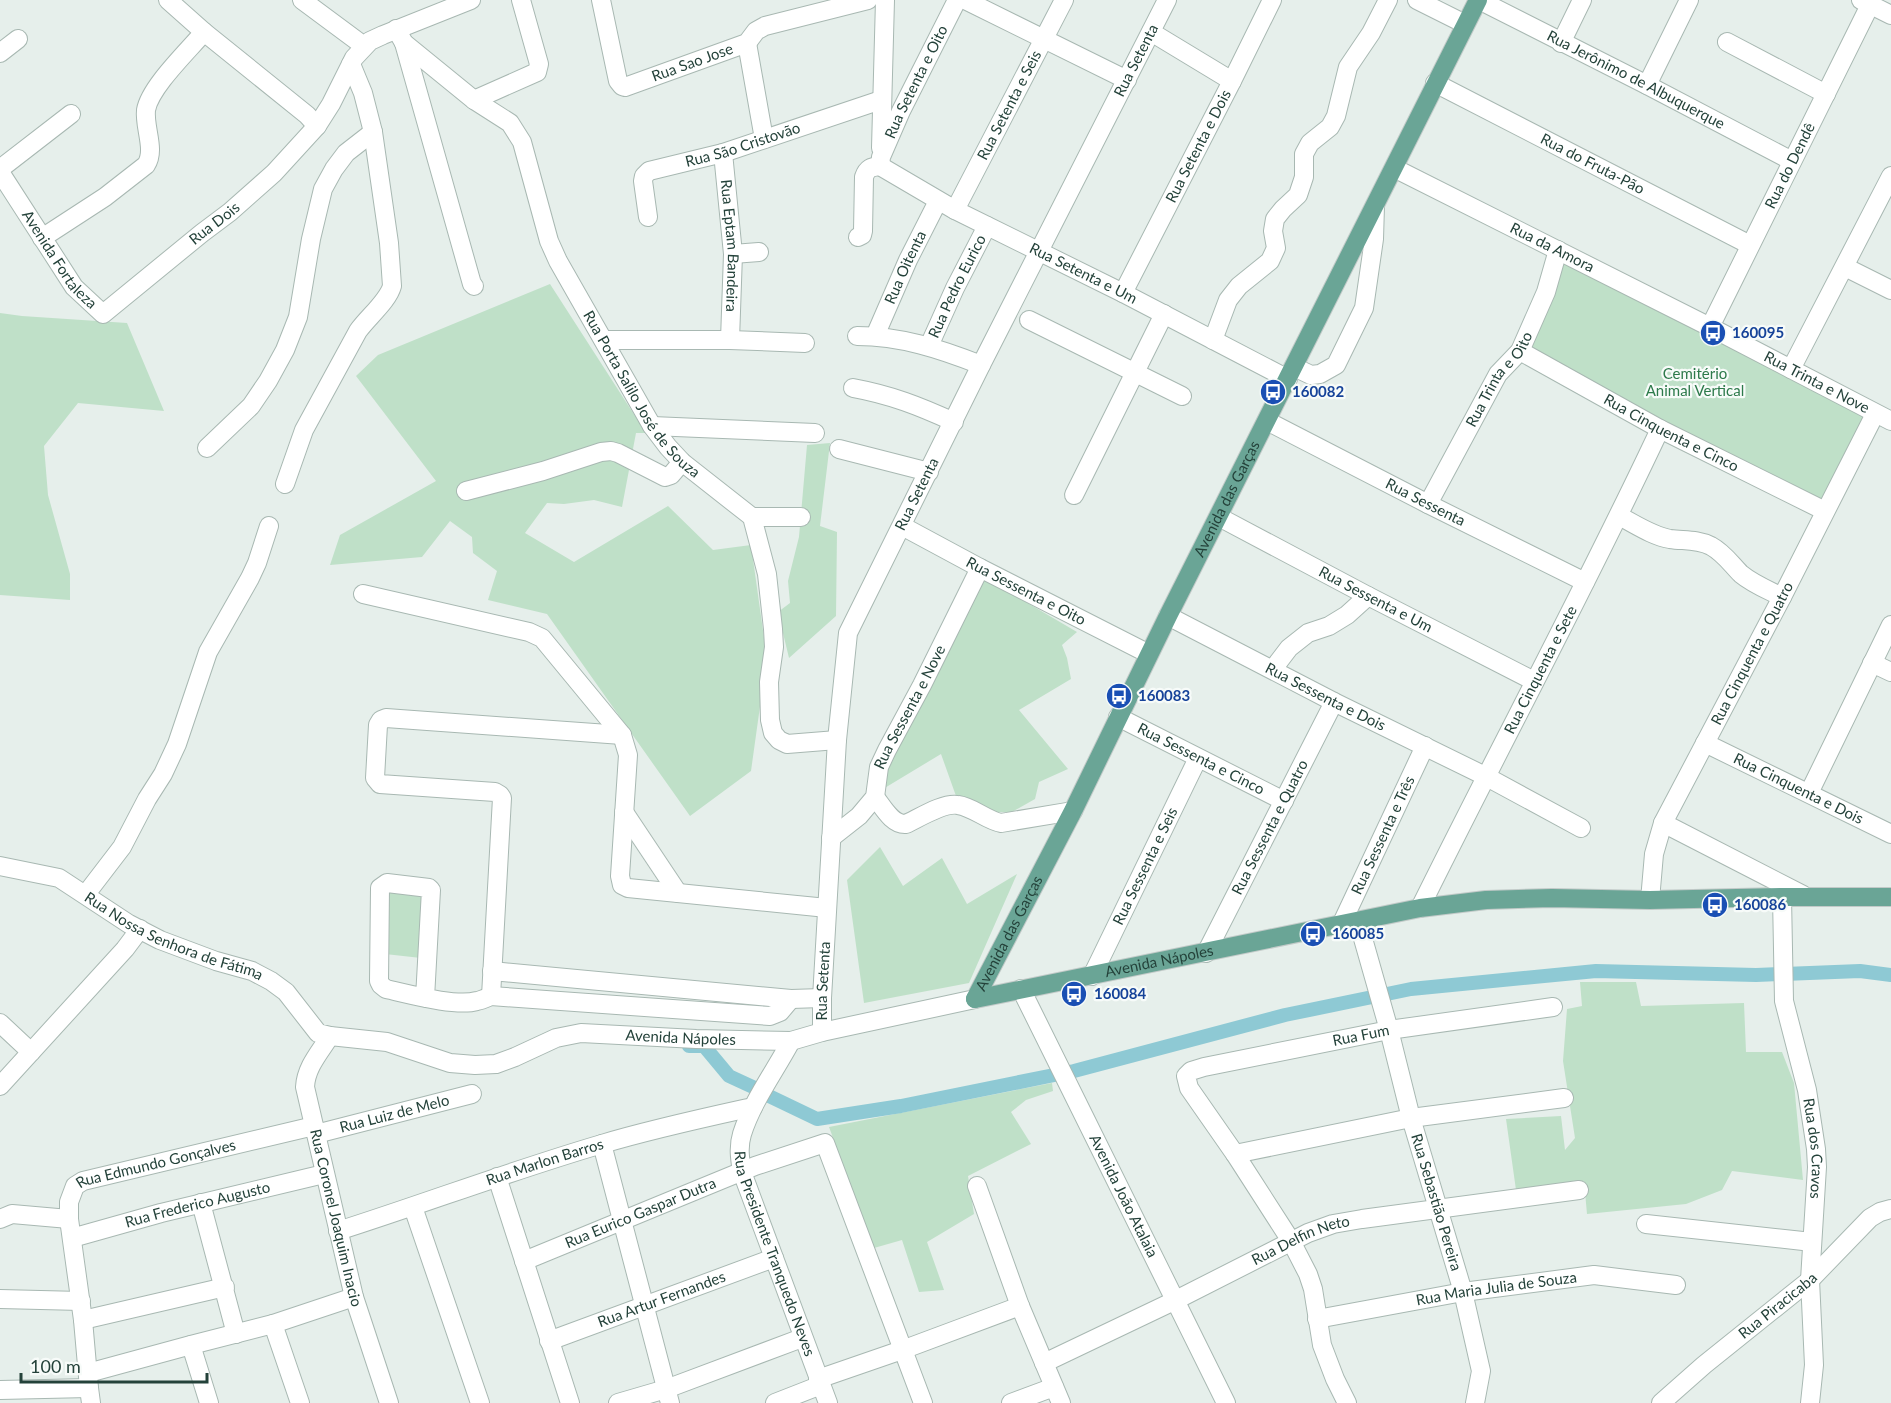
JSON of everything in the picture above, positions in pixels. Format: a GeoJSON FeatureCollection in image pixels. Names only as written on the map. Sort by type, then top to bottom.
{"type":"FeatureCollection","features":[{"type":"Feature","properties":{"kind":"main road","name":"Avenida das Garças"},"geometry":{"type":"LineString","coordinates":[[975,999],[1073,811],[1149,654],[1478,0]]}},
{"type":"Feature","properties":{"kind":"main road","name":"Avenida Nápoles"},"geometry":{"type":"LineString","coordinates":[[975,999],[1420,908],[1486,900],[1891,897]]}},
{"type":"Feature","properties":{"kind":"street"},"geometry":{"type":"LineString","coordinates":[[168,0],[318,126]]}},
{"type":"Feature","properties":{"kind":"street"},"geometry":{"type":"LineString","coordinates":[[302,0],[363,46],[370,41],[400,36],[471,0]]}},
{"type":"Feature","properties":{"kind":"street"},"geometry":{"type":"LineString","coordinates":[[474,100],[537,72],[539,64],[521,0]]}},
{"type":"Feature","properties":{"kind":"street","name":"Rua Sao Jose"},"geometry":{"type":"LineString","coordinates":[[602,0],[618,81],[625,87],[747,43],[756,31],[765,27],[868,0]]}},
{"type":"Feature","properties":{"kind":"street"},"geometry":{"type":"LineString","coordinates":[[880,161],[885,0]]}},
{"type":"Feature","properties":{"kind":"street","name":"Rua Setenta e Oito"},"geometry":{"type":"LineString","coordinates":[[858,237],[863,231],[866,171],[880,161],[901,111],[957,0]]}},
{"type":"Feature","properties":{"kind":"street"},"geometry":{"type":"LineString","coordinates":[[965,0],[1127,80]]}},
{"type":"Feature","properties":{"kind":"street","name":"Rua Setenta e Seis"},"geometry":{"type":"LineString","coordinates":[[955,210],[1064,0]]}},
{"type":"Feature","properties":{"kind":"street","name":"Rua Setenta"},"geometry":{"type":"LineString","coordinates":[[822,1032],[837,740],[848,633],[981,365],[1167,0]]}},
{"type":"Feature","properties":{"kind":"street","name":"Rua Setenta e Dois"},"geometry":{"type":"LineString","coordinates":[[1123,293],[1272,0]]}},
{"type":"Feature","properties":{"kind":"street"},"geometry":{"type":"LineString","coordinates":[[1213,340],[1228,300],[1239,286],[1270,261],[1276,248],[1273,231],[1275,219],[1298,195],[1304,177],[1304,154],[1310,143],[1330,127],[1336,116],[1348,67],[1371,33],[1388,0]]}},
{"type":"Feature","properties":{"kind":"street"},"geometry":{"type":"LineString","coordinates":[[1417,0],[1465,24]]}},
{"type":"Feature","properties":{"kind":"street","name":"Rua Jerônimo de Albuquerque"},"geometry":{"type":"LineString","coordinates":[[1478,0],[1792,161]]}},
{"type":"Feature","properties":{"kind":"street"},"geometry":{"type":"LineString","coordinates":[[1561,43],[1582,0]]}},
{"type":"Feature","properties":{"kind":"street"},"geometry":{"type":"LineString","coordinates":[[1647,85],[1689,0]]}},
{"type":"Feature","properties":{"kind":"street"},"geometry":{"type":"LineString","coordinates":[[1865,2],[1891,15]]}},
{"type":"Feature","properties":{"kind":"street","name":"Rua do Dendê"},"geometry":{"type":"LineString","coordinates":[[1710,327],[1826,94],[1865,2]]}},
{"type":"Feature","properties":{"kind":"street"},"geometry":{"type":"LineString","coordinates":[[42,238],[105,197],[146,165],[150,154],[146,110],[152,93],[204,32]]}},
{"type":"Feature","properties":{"kind":"street"},"geometry":{"type":"LineString","coordinates":[[1151,32],[1232,81]]}},
{"type":"Feature","properties":{"kind":"street"},"geometry":{"type":"LineString","coordinates":[[400,36],[474,286]]}},
{"type":"Feature","properties":{"kind":"street","name":"Rua Porta Salilo José de Souza"},"geometry":{"type":"LineString","coordinates":[[400,36],[474,100],[510,123],[517,132],[522,142],[549,241],[558,261],[652,426],[682,462],[752,517]]}},
{"type":"Feature","properties":{"kind":"street"},"geometry":{"type":"LineString","coordinates":[[0,53],[18,39]]}},
{"type":"Feature","properties":{"kind":"street"},"geometry":{"type":"LineString","coordinates":[[1727,42],[1826,94]]}},
{"type":"Feature","properties":{"kind":"street"},"geometry":{"type":"LineString","coordinates":[[747,43],[764,139]]}},
{"type":"Feature","properties":{"kind":"street","name":"Rua Dois"},"geometry":{"type":"LineString","coordinates":[[103,314],[230,212],[274,173],[318,126],[363,46]]}},
{"type":"Feature","properties":{"kind":"street"},"geometry":{"type":"LineString","coordinates":[[285,484],[304,430],[312,415],[358,331],[391,292],[392,286],[389,243],[373,132],[363,93],[351,64]]}},
{"type":"Feature","properties":{"kind":"street","name":"Rua do Fruta-Pão"},"geometry":{"type":"LineString","coordinates":[[1435,83],[1750,245]]}},
{"type":"Feature","properties":{"kind":"street","name":"Rua São Cristovão"},"geometry":{"type":"LineString","coordinates":[[648,217],[643,181],[649,171],[723,153],[881,100]]}},
{"type":"Feature","properties":{"kind":"street"},"geometry":{"type":"LineString","coordinates":[[0,171],[71,114]]}},
{"type":"Feature","properties":{"kind":"street"},"geometry":{"type":"LineString","coordinates":[[207,448],[251,406],[285,350],[298,317],[311,239],[323,189],[346,153],[373,132]]}},
{"type":"Feature","properties":{"kind":"street","name":"Rua Eptam Bandeira"},"geometry":{"type":"LineString","coordinates":[[723,153],[733,254],[730,340]]}},
{"type":"Feature","properties":{"kind":"street","name":"Rua Setenta e Um"},"geometry":{"type":"LineString","coordinates":[[880,161],[938,201],[1213,340],[1291,373],[1311,375],[1320,374],[1336,366],[1364,308],[1374,239],[1375,206]]}},
{"type":"Feature","properties":{"kind":"street","name":"Rua da Amora"},"geometry":{"type":"LineString","coordinates":[[1394,168],[1710,327]]}},
{"type":"Feature","properties":{"kind":"street","name":"Avenida Fortaleza"},"geometry":{"type":"LineString","coordinates":[[0,171],[74,287],[103,314]]}},
{"type":"Feature","properties":{"kind":"street"},"geometry":{"type":"LineString","coordinates":[[1791,369],[1891,176]]}},
{"type":"Feature","properties":{"kind":"street","name":"Rua Oitenta"},"geometry":{"type":"LineString","coordinates":[[875,336],[938,201]]}},
{"type":"Feature","properties":{"kind":"street","name":"Rua Pedro Eurico"},"geometry":{"type":"LineString","coordinates":[[929,346],[955,288],[987,226]]}},
{"type":"Feature","properties":{"kind":"street","name":"Rua Trinta e Oito"},"geometry":{"type":"LineString","coordinates":[[1428,504],[1498,374],[1520,351],[1546,292],[1558,250]]}},
{"type":"Feature","properties":{"kind":"street"},"geometry":{"type":"LineString","coordinates":[[733,254],[759,252]]}},
{"type":"Feature","properties":{"kind":"street"},"geometry":{"type":"LineString","coordinates":[[1845,267],[1891,290]]}},
{"type":"Feature","properties":{"kind":"street"},"geometry":{"type":"LineString","coordinates":[[1074,495],[1164,314]]}},
{"type":"Feature","properties":{"kind":"street"},"geometry":{"type":"LineString","coordinates":[[1029,320],[1182,396]]}},
{"type":"Feature","properties":{"kind":"street","name":"Rua Trinta e Nove"},"geometry":{"type":"LineString","coordinates":[[1710,327],[1883,418]]}},
{"type":"Feature","properties":{"kind":"street"},"geometry":{"type":"LineString","coordinates":[[857,336],[890,337],[929,346],[981,365]]}},
{"type":"Feature","properties":{"kind":"street"},"geometry":{"type":"LineString","coordinates":[[604,340],[730,340],[805,343]]}},
{"type":"Feature","properties":{"kind":"street","name":"Rua Cinquenta e Cinco"},"geometry":{"type":"LineString","coordinates":[[1520,351],[1660,429],[1825,511]]}},
{"type":"Feature","properties":{"kind":"street"},"geometry":{"type":"LineString","coordinates":[[853,388],[882,393],[954,422]]}},
{"type":"Feature","properties":{"kind":"street","name":"Rua Cinquenta e Quatro"},"geometry":{"type":"LineString","coordinates":[[1650,900],[1654,854],[1663,823],[1825,511],[1883,418]]}},
{"type":"Feature","properties":{"kind":"street","name":"Rua Sessenta"},"geometry":{"type":"LineString","coordinates":[[1267,421],[1585,582]]}},
{"type":"Feature","properties":{"kind":"street"},"geometry":{"type":"LineString","coordinates":[[652,426],[815,433]]}},
{"type":"Feature","properties":{"kind":"street","name":"Rua Cinquenta e Sete"},"geometry":{"type":"LineString","coordinates":[[1420,908],[1619,516],[1660,429]]}},
{"type":"Feature","properties":{"kind":"street"},"geometry":{"type":"LineString","coordinates":[[839,449],[929,472]]}},
{"type":"Feature","properties":{"kind":"street"},"geometry":{"type":"LineString","coordinates":[[466,491],[543,471],[601,452],[618,453],[665,477],[671,475],[682,462]]}},
{"type":"Feature","properties":{"kind":"street"},"geometry":{"type":"LineString","coordinates":[[1619,516],[1659,536],[1698,541],[1710,545],[1751,581],[1782,597]]}},
{"type":"Feature","properties":{"kind":"street"},"geometry":{"type":"LineString","coordinates":[[801,517],[752,517],[767,574],[773,629],[774,647],[769,682],[770,720],[773,733],[787,744],[837,740]]}},
{"type":"Feature","properties":{"kind":"street","name":"Rua Sessenta e Um"},"geometry":{"type":"LineString","coordinates":[[1219,517],[1534,681]]}},
{"type":"Feature","properties":{"kind":"street"},"geometry":{"type":"LineString","coordinates":[[86,894],[122,847],[163,774],[177,744],[208,652],[226,624],[250,578],[269,526]]}},
{"type":"Feature","properties":{"kind":"street","name":"Rua Sessenta e Oito"},"geometry":{"type":"LineString","coordinates":[[902,526],[1149,654]]}},
{"type":"Feature","properties":{"kind":"street","name":"Rua Sessenta e Nove"},"geometry":{"type":"LineString","coordinates":[[874,797],[879,767],[980,568]]}},
{"type":"Feature","properties":{"kind":"street"},"geometry":{"type":"LineString","coordinates":[[363,594],[529,632],[542,638],[622,735],[628,755],[620,876],[622,885],[627,888],[827,908]]}},
{"type":"Feature","properties":{"kind":"street"},"geometry":{"type":"LineString","coordinates":[[1273,669],[1289,648],[1308,633],[1329,626],[1347,615],[1368,596]]}},
{"type":"Feature","properties":{"kind":"street","name":"Rua Sessenta e Dois"},"geometry":{"type":"LineString","coordinates":[[1168,616],[1334,702],[1485,776],[1581,828]]}},
{"type":"Feature","properties":{"kind":"street"},"geometry":{"type":"LineString","coordinates":[[1809,793],[1891,625]]}},
{"type":"Feature","properties":{"kind":"street"},"geometry":{"type":"LineString","coordinates":[[1872,663],[1891,672]]}},
{"type":"Feature","properties":{"kind":"street","name":"Rua Sessenta e Quatro"},"geometry":{"type":"LineString","coordinates":[[1206,953],[1334,702]]}},
{"type":"Feature","properties":{"kind":"street","name":"Rua Sessenta e Cinco"},"geometry":{"type":"LineString","coordinates":[[1118,717],[1284,801]]}},
{"type":"Feature","properties":{"kind":"street"},"geometry":{"type":"LineString","coordinates":[[491,996],[502,798],[495,792],[380,784],[375,778],[378,725],[386,718],[622,735]]}},
{"type":"Feature","properties":{"kind":"street","name":"Rua Cinquenta e Dois"},"geometry":{"type":"LineString","coordinates":[[1705,743],[1891,834]]}},
{"type":"Feature","properties":{"kind":"street","name":"Rua Sessenta e Três"},"geometry":{"type":"LineString","coordinates":[[1349,923],[1425,746]]}},
{"type":"Feature","properties":{"kind":"street","name":"Rua Sessenta e Seis"},"geometry":{"type":"LineString","coordinates":[[1092,976],[1198,758]]}},
{"type":"Feature","properties":{"kind":"street"},"geometry":{"type":"LineString","coordinates":[[831,838],[859,816],[874,797],[900,825],[947,805],[962,806],[1001,823],[1073,811]]}},
{"type":"Feature","properties":{"kind":"street"},"geometry":{"type":"LineString","coordinates":[[624,812],[678,893]]}},
{"type":"Feature","properties":{"kind":"street"},"geometry":{"type":"LineString","coordinates":[[1663,823],[1808,897]]}},
{"type":"Feature","properties":{"kind":"street","name":"Rua Nossa Senhora de Fátima"},"geometry":{"type":"LineString","coordinates":[[0,866],[59,878],[140,929],[171,944],[216,961],[252,971],[286,992],[318,1033],[330,1036]]}},
{"type":"Feature","properties":{"kind":"street"},"geometry":{"type":"LineString","coordinates":[[425,998],[431,890],[387,883],[380,888],[379,981],[386,989],[425,998],[466,1002],[477,1002],[491,996],[770,1016],[780,1012],[791,999]]}},
{"type":"Feature","properties":{"kind":"street","name":"Rua dos Cravos"},"geometry":{"type":"LineString","coordinates":[[1782,897],[1784,1001],[1805,1079],[1816,1149],[1817,1167],[1810,1280],[1814,1365],[1811,1395]]}},
{"type":"Feature","properties":{"kind":"street","name":"Rua Sebastião Pereira"},"geometry":{"type":"LineString","coordinates":[[1349,923],[1380,996],[1411,1118],[1463,1292],[1481,1371],[1475,1403]]}},
{"type":"Feature","properties":{"kind":"street"},"geometry":{"type":"LineString","coordinates":[[0,1086],[125,950],[140,929]]}},
{"type":"Feature","properties":{"kind":"street"},"geometry":{"type":"LineString","coordinates":[[492,971],[791,999],[822,998]]}},
{"type":"Feature","properties":{"kind":"street","name":"Avenida João Atalaia"},"geometry":{"type":"LineString","coordinates":[[1021,989],[1226,1403]]}},
{"type":"Feature","properties":{"kind":"street","name":"Avenida Nápoles"},"geometry":{"type":"LineString","coordinates":[[330,1036],[387,1042],[450,1063],[496,1064],[556,1038],[581,1033],[791,1041],[822,1032],[975,999]]}},
{"type":"Feature","properties":{"kind":"street","name":"Rua Fum"},"geometry":{"type":"LineString","coordinates":[[1235,1154],[1189,1088],[1186,1076],[1191,1071],[1389,1030],[1553,1007]]}},
{"type":"Feature","properties":{"kind":"street"},"geometry":{"type":"LineString","coordinates":[[0,1023],[31,1052]]}},
{"type":"Feature","properties":{"kind":"street","name":"Rua Coronel Joaquim Inacio"},"geometry":{"type":"LineString","coordinates":[[330,1036],[311,1066],[305,1087],[354,1297],[389,1403]]}},
{"type":"Feature","properties":{"kind":"street","name":"Rua Presidente Tranquedo Neves"},"geometry":{"type":"LineString","coordinates":[[791,1041],[753,1107],[742,1135],[739,1154],[742,1172],[828,1403]]}},
{"type":"Feature","properties":{"kind":"street","name":"Rua Luiz de Melo"},"geometry":{"type":"LineString","coordinates":[[315,1130],[472,1094]]}},
{"type":"Feature","properties":{"kind":"street"},"geometry":{"type":"LineString","coordinates":[[1347,1403],[1322,1345],[1313,1289],[1308,1274],[1291,1241],[1235,1154],[1411,1118],[1564,1098]]}},
{"type":"Feature","properties":{"kind":"street","name":"Rua Marlon Barros"},"geometry":{"type":"LineString","coordinates":[[338,1231],[413,1207],[497,1176],[602,1144],[753,1107]]}},
{"type":"Feature","properties":{"kind":"street","name":"Rua Edmundo Gonçalves"},"geometry":{"type":"LineString","coordinates":[[90,1388],[69,1219],[69,1202],[75,1186],[83,1181],[315,1130]]}},
{"type":"Feature","properties":{"kind":"street","name":"Rua Eurico Gaspar Dutra"},"geometry":{"type":"LineString","coordinates":[[524,1261],[772,1159],[825,1143],[902,1350]]}},
{"type":"Feature","properties":{"kind":"street"},"geometry":{"type":"LineString","coordinates":[[602,1144],[668,1396]]}},
{"type":"Feature","properties":{"kind":"street","name":"Rua Frederico Augusto"},"geometry":{"type":"LineString","coordinates":[[72,1238],[201,1203],[324,1174]]}},
{"type":"Feature","properties":{"kind":"street"},"geometry":{"type":"LineString","coordinates":[[497,1176],[570,1403]]}},
{"type":"Feature","properties":{"kind":"street"},"geometry":{"type":"LineString","coordinates":[[977,1186],[1020,1306],[1058,1395],[1011,1403]]}},
{"type":"Feature","properties":{"kind":"street","name":"Rua Delfin Neto"},"geometry":{"type":"LineString","coordinates":[[1044,1363],[1174,1301],[1291,1241],[1334,1224],[1579,1190]]}},
{"type":"Feature","properties":{"kind":"street"},"geometry":{"type":"LineString","coordinates":[[201,1203],[236,1334]]}},
{"type":"Feature","properties":{"kind":"street"},"geometry":{"type":"LineString","coordinates":[[413,1207],[480,1403]]}},
{"type":"Feature","properties":{"kind":"street","name":"Rua Piracicaba"},"geometry":{"type":"LineString","coordinates":[[1661,1403],[1704,1365],[1810,1280],[1870,1218],[1891,1209]]}},
{"type":"Feature","properties":{"kind":"street"},"geometry":{"type":"LineString","coordinates":[[0,1219],[12,1214],[69,1219]]}},
{"type":"Feature","properties":{"kind":"street"},"geometry":{"type":"LineString","coordinates":[[1646,1224],[1812,1242]]}},
{"type":"Feature","properties":{"kind":"street","name":"Rua Artur Fernandes"},"geometry":{"type":"LineString","coordinates":[[549,1341],[774,1258]]}},
{"type":"Feature","properties":{"kind":"street","name":"Rua Maria Julia de Souza"},"geometry":{"type":"LineString","coordinates":[[1317,1319],[1463,1292],[1594,1275],[1676,1285]]}},
{"type":"Feature","properties":{"kind":"street"},"geometry":{"type":"LineString","coordinates":[[83,1320],[225,1287]]}},
{"type":"Feature","properties":{"kind":"street"},"geometry":{"type":"LineString","coordinates":[[0,1390],[90,1388],[191,1345],[273,1324],[354,1297]]}},
{"type":"Feature","properties":{"kind":"street"},"geometry":{"type":"LineString","coordinates":[[0,1299],[81,1301]]}},
{"type":"Feature","properties":{"kind":"street"},"geometry":{"type":"LineString","coordinates":[[775,1403],[820,1382],[1020,1306]]}},
{"type":"Feature","properties":{"kind":"street"},"geometry":{"type":"LineString","coordinates":[[273,1324],[300,1403]]}},
{"type":"Feature","properties":{"kind":"street"},"geometry":{"type":"LineString","coordinates":[[618,1403],[668,1396],[802,1338]]}},
{"type":"Feature","properties":{"kind":"street"},"geometry":{"type":"LineString","coordinates":[[191,1345],[209,1403]]}},
{"type":"Feature","properties":{"kind":"street"},"geometry":{"type":"LineString","coordinates":[[902,1350],[923,1403]]}},
{"type":"Feature","properties":{"kind":"street"},"geometry":{"type":"LineString","coordinates":[[0,1395],[3,1403]]}},
{"type":"Feature","properties":{"kind":"street"},"geometry":{"type":"LineString","coordinates":[[1811,1395],[1823,1403]]}},
{"type":"Feature","properties":{"kind":"green space","name":"Cemitério Animal Vertical"},"geometry":{"type":"Polygon","coordinates":[[[1558,250],[1875,414],[1825,511],[1520,351],[1558,250]]]}},
{"type":"Feature","properties":{"kind":"green space"},"geometry":{"type":"Polygon","coordinates":[[[550,284],[646,433],[636,433],[622,507],[594,500],[564,504],[547,503],[525,533],[574,562],[668,506],[713,550],[751,545],[765,645],[762,692],[751,771],[690,816],[547,614],[488,600],[497,571],[473,553],[472,537],[450,521],[422,557],[330,565],[340,535],[436,481],[356,376],[378,355],[550,284]]]}},
{"type":"Feature","properties":{"kind":"green space"},"geometry":{"type":"Polygon","coordinates":[[[0,313],[127,323],[164,411],[78,403],[44,446],[48,495],[70,574],[70,600],[0,595],[0,313]]]}},
{"type":"Feature","properties":{"kind":"green space"},"geometry":{"type":"Polygon","coordinates":[[[830,443],[820,526],[837,532],[836,616],[789,658],[778,612],[790,603],[788,581],[799,537],[807,445],[830,443]]]}},
{"type":"Feature","properties":{"kind":"green space"},"geometry":{"type":"Polygon","coordinates":[[[985,578],[1077,632],[1062,645],[1071,679],[1019,710],[1068,769],[1039,782],[1035,799],[1012,812],[996,812],[956,796],[941,754],[883,789],[886,766],[985,578]]]}},
{"type":"Feature","properties":{"kind":"green space"},"geometry":{"type":"Polygon","coordinates":[[[880,847],[903,886],[942,858],[967,904],[1017,874],[969,983],[864,1003],[847,880],[880,847]]]}},
{"type":"Feature","properties":{"kind":"green space"},"geometry":{"type":"Polygon","coordinates":[[[386,892],[423,896],[421,958],[385,954],[386,892]]]}},
{"type":"Feature","properties":{"kind":"green space"},"geometry":{"type":"Polygon","coordinates":[[[1580,982],[1636,982],[1641,1006],[1744,1003],[1746,1052],[1782,1052],[1794,1083],[1803,1180],[1732,1171],[1722,1190],[1686,1204],[1587,1214],[1584,1181],[1516,1190],[1506,1119],[1561,1116],[1565,1150],[1575,1138],[1563,1061],[1567,1009],[1582,1006],[1580,982]]]}},
{"type":"Feature","properties":{"kind":"green space"},"geometry":{"type":"Polygon","coordinates":[[[1052,1083],[1053,1091],[1026,1100],[1011,1112],[1031,1144],[968,1176],[974,1214],[927,1242],[944,1290],[919,1292],[902,1240],[874,1248],[829,1127],[1052,1083]]]}},
{"type":"Feature","properties":{"kind":"waterway"},"geometry":{"type":"LineString","coordinates":[[769,1096],[817,1119],[901,1106],[1074,1071],[1285,1015],[1411,989],[1596,971],[1756,975],[1860,971],[1891,975]]}},
{"type":"Feature","properties":{"kind":"waterway"},"geometry":{"type":"LineString","coordinates":[[689,1046],[704,1046],[729,1076],[755,1088]]}},
{"type":"Feature","properties":{"kind":"place","name":"160095"},"geometry":{"type":"Point","coordinates":[1713,333]}},
{"type":"Feature","properties":{"kind":"place","name":"160082"},"geometry":{"type":"Point","coordinates":[1273,392]}},
{"type":"Feature","properties":{"kind":"place","name":"160083"},"geometry":{"type":"Point","coordinates":[1119,696]}},
{"type":"Feature","properties":{"kind":"place","name":"160086"},"geometry":{"type":"Point","coordinates":[1715,905]}},
{"type":"Feature","properties":{"kind":"place","name":"160085"},"geometry":{"type":"Point","coordinates":[1313,934]}},
{"type":"Feature","properties":{"kind":"place","name":"160084"},"geometry":{"type":"Point","coordinates":[1074,994]}}]}
